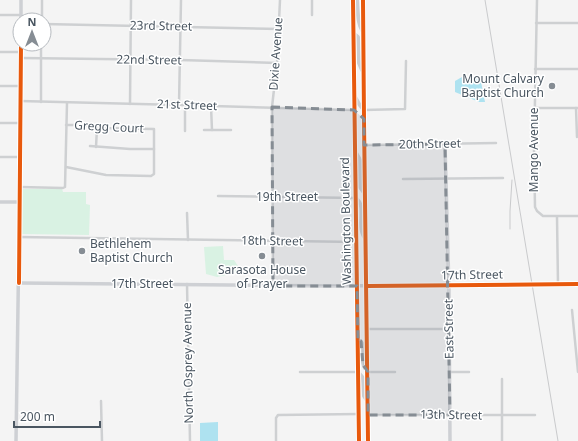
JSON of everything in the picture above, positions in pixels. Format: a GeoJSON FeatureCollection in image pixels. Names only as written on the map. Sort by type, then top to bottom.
{"type":"FeatureCollection","features":[{"type":"Feature","properties":{"kind":"main road","name":"Washington Boulevard"},"geometry":{"type":"LineString","coordinates":[[353,0],[359,441]]}},
{"type":"Feature","properties":{"kind":"main road"},"geometry":{"type":"LineString","coordinates":[[357,0],[358,21],[363,33]]}},
{"type":"Feature","properties":{"kind":"main road","name":"Washington Boulevard"},"geometry":{"type":"LineString","coordinates":[[363,0],[368,441]]}},
{"type":"Feature","properties":{"kind":"main road"},"geometry":{"type":"LineString","coordinates":[[353,33],[358,37],[359,63],[363,72]]}},
{"type":"Feature","properties":{"kind":"main road"},"geometry":{"type":"LineString","coordinates":[[354,96],[364,110]]}},
{"type":"Feature","properties":{"kind":"main road"},"geometry":{"type":"LineString","coordinates":[[354,110],[364,119]]}},
{"type":"Feature","properties":{"kind":"main road"},"geometry":{"type":"LineString","coordinates":[[355,151],[360,160],[360,187],[365,194]]}},
{"type":"Feature","properties":{"kind":"main road"},"geometry":{"type":"LineString","coordinates":[[356,198],[361,205],[362,231],[363,237],[366,240]]}},
{"type":"Feature","properties":{"kind":"main road"},"geometry":{"type":"LineString","coordinates":[[358,341],[362,343],[363,365],[368,372]]}},
{"type":"Feature","properties":{"kind":"main road"},"geometry":{"type":"LineString","coordinates":[[358,372],[363,378],[364,396],[368,402]]}},
{"type":"Feature","properties":{"kind":"street"},"geometry":{"type":"LineString","coordinates":[[21,0],[21,12]]}},
{"type":"Feature","properties":{"kind":"street"},"geometry":{"type":"LineString","coordinates":[[42,0],[42,12]]}},
{"type":"Feature","properties":{"kind":"street"},"geometry":{"type":"LineString","coordinates":[[130,104],[131,0]]}},
{"type":"Feature","properties":{"kind":"street"},"geometry":{"type":"LineString","coordinates":[[179,105],[181,0]]}},
{"type":"Feature","properties":{"kind":"street","name":"Dixie Avenue"},"geometry":{"type":"LineString","coordinates":[[273,286],[274,241],[272,107],[277,63],[280,0]]}},
{"type":"Feature","properties":{"kind":"street"},"geometry":{"type":"LineString","coordinates":[[312,0],[312,15]]}},
{"type":"Feature","properties":{"kind":"street","name":"Mango Avenue"},"geometry":{"type":"LineString","coordinates":[[537,0],[535,69],[535,207],[536,211],[543,216],[557,216]]}},
{"type":"Feature","properties":{"kind":"street"},"geometry":{"type":"LineString","coordinates":[[0,15],[12,15]]}},
{"type":"Feature","properties":{"kind":"street"},"geometry":{"type":"LineString","coordinates":[[536,24],[578,23]]}},
{"type":"Feature","properties":{"kind":"street","name":"23rd Street"},"geometry":{"type":"LineString","coordinates":[[52,24],[279,29]]}},
{"type":"Feature","properties":{"kind":"street"},"geometry":{"type":"LineString","coordinates":[[0,52],[12,52]]}},
{"type":"Feature","properties":{"kind":"street"},"geometry":{"type":"LineString","coordinates":[[16,441],[21,52]]}},
{"type":"Feature","properties":{"kind":"street"},"geometry":{"type":"LineString","coordinates":[[41,52],[41,102]]}},
{"type":"Feature","properties":{"kind":"street","name":"22nd Street"},"geometry":{"type":"LineString","coordinates":[[21,58],[277,63]]}},
{"type":"Feature","properties":{"kind":"street"},"geometry":{"type":"LineString","coordinates":[[364,110],[405,109],[406,61]]}},
{"type":"Feature","properties":{"kind":"street"},"geometry":{"type":"LineString","coordinates":[[535,69],[578,69]]}},
{"type":"Feature","properties":{"kind":"street"},"geometry":{"type":"LineString","coordinates":[[0,86],[20,86]]}},
{"type":"Feature","properties":{"kind":"street","name":"21st Street"},"geometry":{"type":"LineString","coordinates":[[20,101],[354,110]]}},
{"type":"Feature","properties":{"kind":"street"},"geometry":{"type":"LineString","coordinates":[[20,187],[64,187],[66,167],[67,103]]}},
{"type":"Feature","properties":{"kind":"street"},"geometry":{"type":"LineString","coordinates":[[185,105],[185,131]]}},
{"type":"Feature","properties":{"kind":"street"},"geometry":{"type":"LineString","coordinates":[[211,106],[212,130]]}},
{"type":"Feature","properties":{"kind":"street"},"geometry":{"type":"LineString","coordinates":[[535,108],[577,108],[577,137]]}},
{"type":"Feature","properties":{"kind":"street"},"geometry":{"type":"LineString","coordinates":[[0,123],[20,123]]}},
{"type":"Feature","properties":{"kind":"street","name":"Gregg Court"},"geometry":{"type":"LineString","coordinates":[[66,125],[84,125],[97,128],[154,128],[154,150]]}},
{"type":"Feature","properties":{"kind":"street"},"geometry":{"type":"LineString","coordinates":[[96,147],[97,128]]}},
{"type":"Feature","properties":{"kind":"street"},"geometry":{"type":"LineString","coordinates":[[204,130],[231,130]]}},
{"type":"Feature","properties":{"kind":"street","name":"20th Street"},"geometry":{"type":"LineString","coordinates":[[364,145],[496,143]]}},
{"type":"Feature","properties":{"kind":"street","name":"East Street"},"geometry":{"type":"LineString","coordinates":[[445,144],[449,286],[450,441]]}},
{"type":"Feature","properties":{"kind":"street"},"geometry":{"type":"LineString","coordinates":[[66,167],[106,175],[153,175],[154,150],[90,146]]}},
{"type":"Feature","properties":{"kind":"street"},"geometry":{"type":"LineString","coordinates":[[0,157],[20,157]]}},
{"type":"Feature","properties":{"kind":"street"},"geometry":{"type":"LineString","coordinates":[[403,179],[503,178]]}},
{"type":"Feature","properties":{"kind":"street","name":"19th Street"},"geometry":{"type":"LineString","coordinates":[[218,196],[356,198]]}},
{"type":"Feature","properties":{"kind":"street"},"geometry":{"type":"LineString","coordinates":[[0,202],[20,202]]}},
{"type":"Feature","properties":{"kind":"street"},"geometry":{"type":"LineString","coordinates":[[187,213],[188,240]]}},
{"type":"Feature","properties":{"kind":"street"},"geometry":{"type":"LineString","coordinates":[[558,284],[557,216],[578,216]]}},
{"type":"Feature","properties":{"kind":"street","name":"18th Street"},"geometry":{"type":"LineString","coordinates":[[19,237],[356,242]]}},
{"type":"Feature","properties":{"kind":"street","name":"17th Street"},"geometry":{"type":"LineString","coordinates":[[19,282],[273,286],[578,284]]}},
{"type":"Feature","properties":{"kind":"street","name":"North Osprey Avenue"},"geometry":{"type":"LineString","coordinates":[[187,284],[190,441]]}},
{"type":"Feature","properties":{"kind":"street"},"geometry":{"type":"LineString","coordinates":[[572,310],[578,372]]}},
{"type":"Feature","properties":{"kind":"street"},"geometry":{"type":"LineString","coordinates":[[367,328],[449,329]]}},
{"type":"Feature","properties":{"kind":"street"},"geometry":{"type":"LineString","coordinates":[[300,372],[358,372]]}},
{"type":"Feature","properties":{"kind":"street"},"geometry":{"type":"LineString","coordinates":[[368,372],[395,372]]}},
{"type":"Feature","properties":{"kind":"street"},"geometry":{"type":"LineString","coordinates":[[450,372],[469,372]]}},
{"type":"Feature","properties":{"kind":"street"},"geometry":{"type":"LineString","coordinates":[[502,379],[502,441]]}},
{"type":"Feature","properties":{"kind":"street"},"geometry":{"type":"LineString","coordinates":[[101,401],[102,441]]}},
{"type":"Feature","properties":{"kind":"street"},"geometry":{"type":"LineString","coordinates":[[276,441],[276,418],[282,414],[359,414]]}},
{"type":"Feature","properties":{"kind":"street","name":"13th Street"},"geometry":{"type":"LineString","coordinates":[[368,415],[534,415]]}},
{"type":"Feature","properties":{"kind":"highlighted area"},"geometry":{"type":"Polygon","coordinates":[[[272,107],[354,110],[364,119],[364,145],[445,144],[450,415],[368,415],[368,372],[363,365],[361,341],[358,341],[357,286],[273,286],[272,107]]]}},
{"type":"Feature","properties":{"kind":"green space"},"geometry":{"type":"Polygon","coordinates":[[[22,189],[62,189],[63,192],[86,192],[86,204],[90,205],[89,235],[21,234],[22,189]]]}},
{"type":"Feature","properties":{"kind":"green space"},"geometry":{"type":"Polygon","coordinates":[[[223,246],[224,260],[234,260],[238,266],[236,273],[217,277],[206,274],[204,247],[223,246]]]}},
{"type":"Feature","properties":{"kind":"water"},"geometry":{"type":"Polygon","coordinates":[[[462,77],[478,77],[481,82],[485,102],[479,102],[455,92],[455,81],[462,77]]]}},
{"type":"Feature","properties":{"kind":"water"},"geometry":{"type":"Polygon","coordinates":[[[218,422],[218,441],[200,441],[200,423],[218,422]]]}},
{"type":"Feature","properties":{"kind":"railway"},"geometry":{"type":"LineString","coordinates":[[485,0],[558,441]]}},
{"type":"Feature","properties":{"kind":"railway"},"geometry":{"type":"LineString","coordinates":[[510,229],[512,180]]}},
{"type":"Feature","properties":{"kind":"cycle path"},"geometry":{"type":"LineString","coordinates":[[353,0],[359,441]]}},
{"type":"Feature","properties":{"kind":"cycle path"},"geometry":{"type":"LineString","coordinates":[[363,0],[368,441]]}},
{"type":"Feature","properties":{"kind":"cycle path"},"geometry":{"type":"LineString","coordinates":[[19,283],[21,52]]}},
{"type":"Feature","properties":{"kind":"cycle path"},"geometry":{"type":"LineString","coordinates":[[367,286],[578,284]]}},
{"type":"Feature","properties":{"kind":"place","name":"Mount Calvary Baptist Church"},"geometry":{"type":"Point","coordinates":[552,86]}},
{"type":"Feature","properties":{"kind":"place","name":"Bethlehem Baptist Church"},"geometry":{"type":"Point","coordinates":[82,251]}},
{"type":"Feature","properties":{"kind":"place","name":"Sarasota House of Prayer"},"geometry":{"type":"Point","coordinates":[262,256]}}]}
